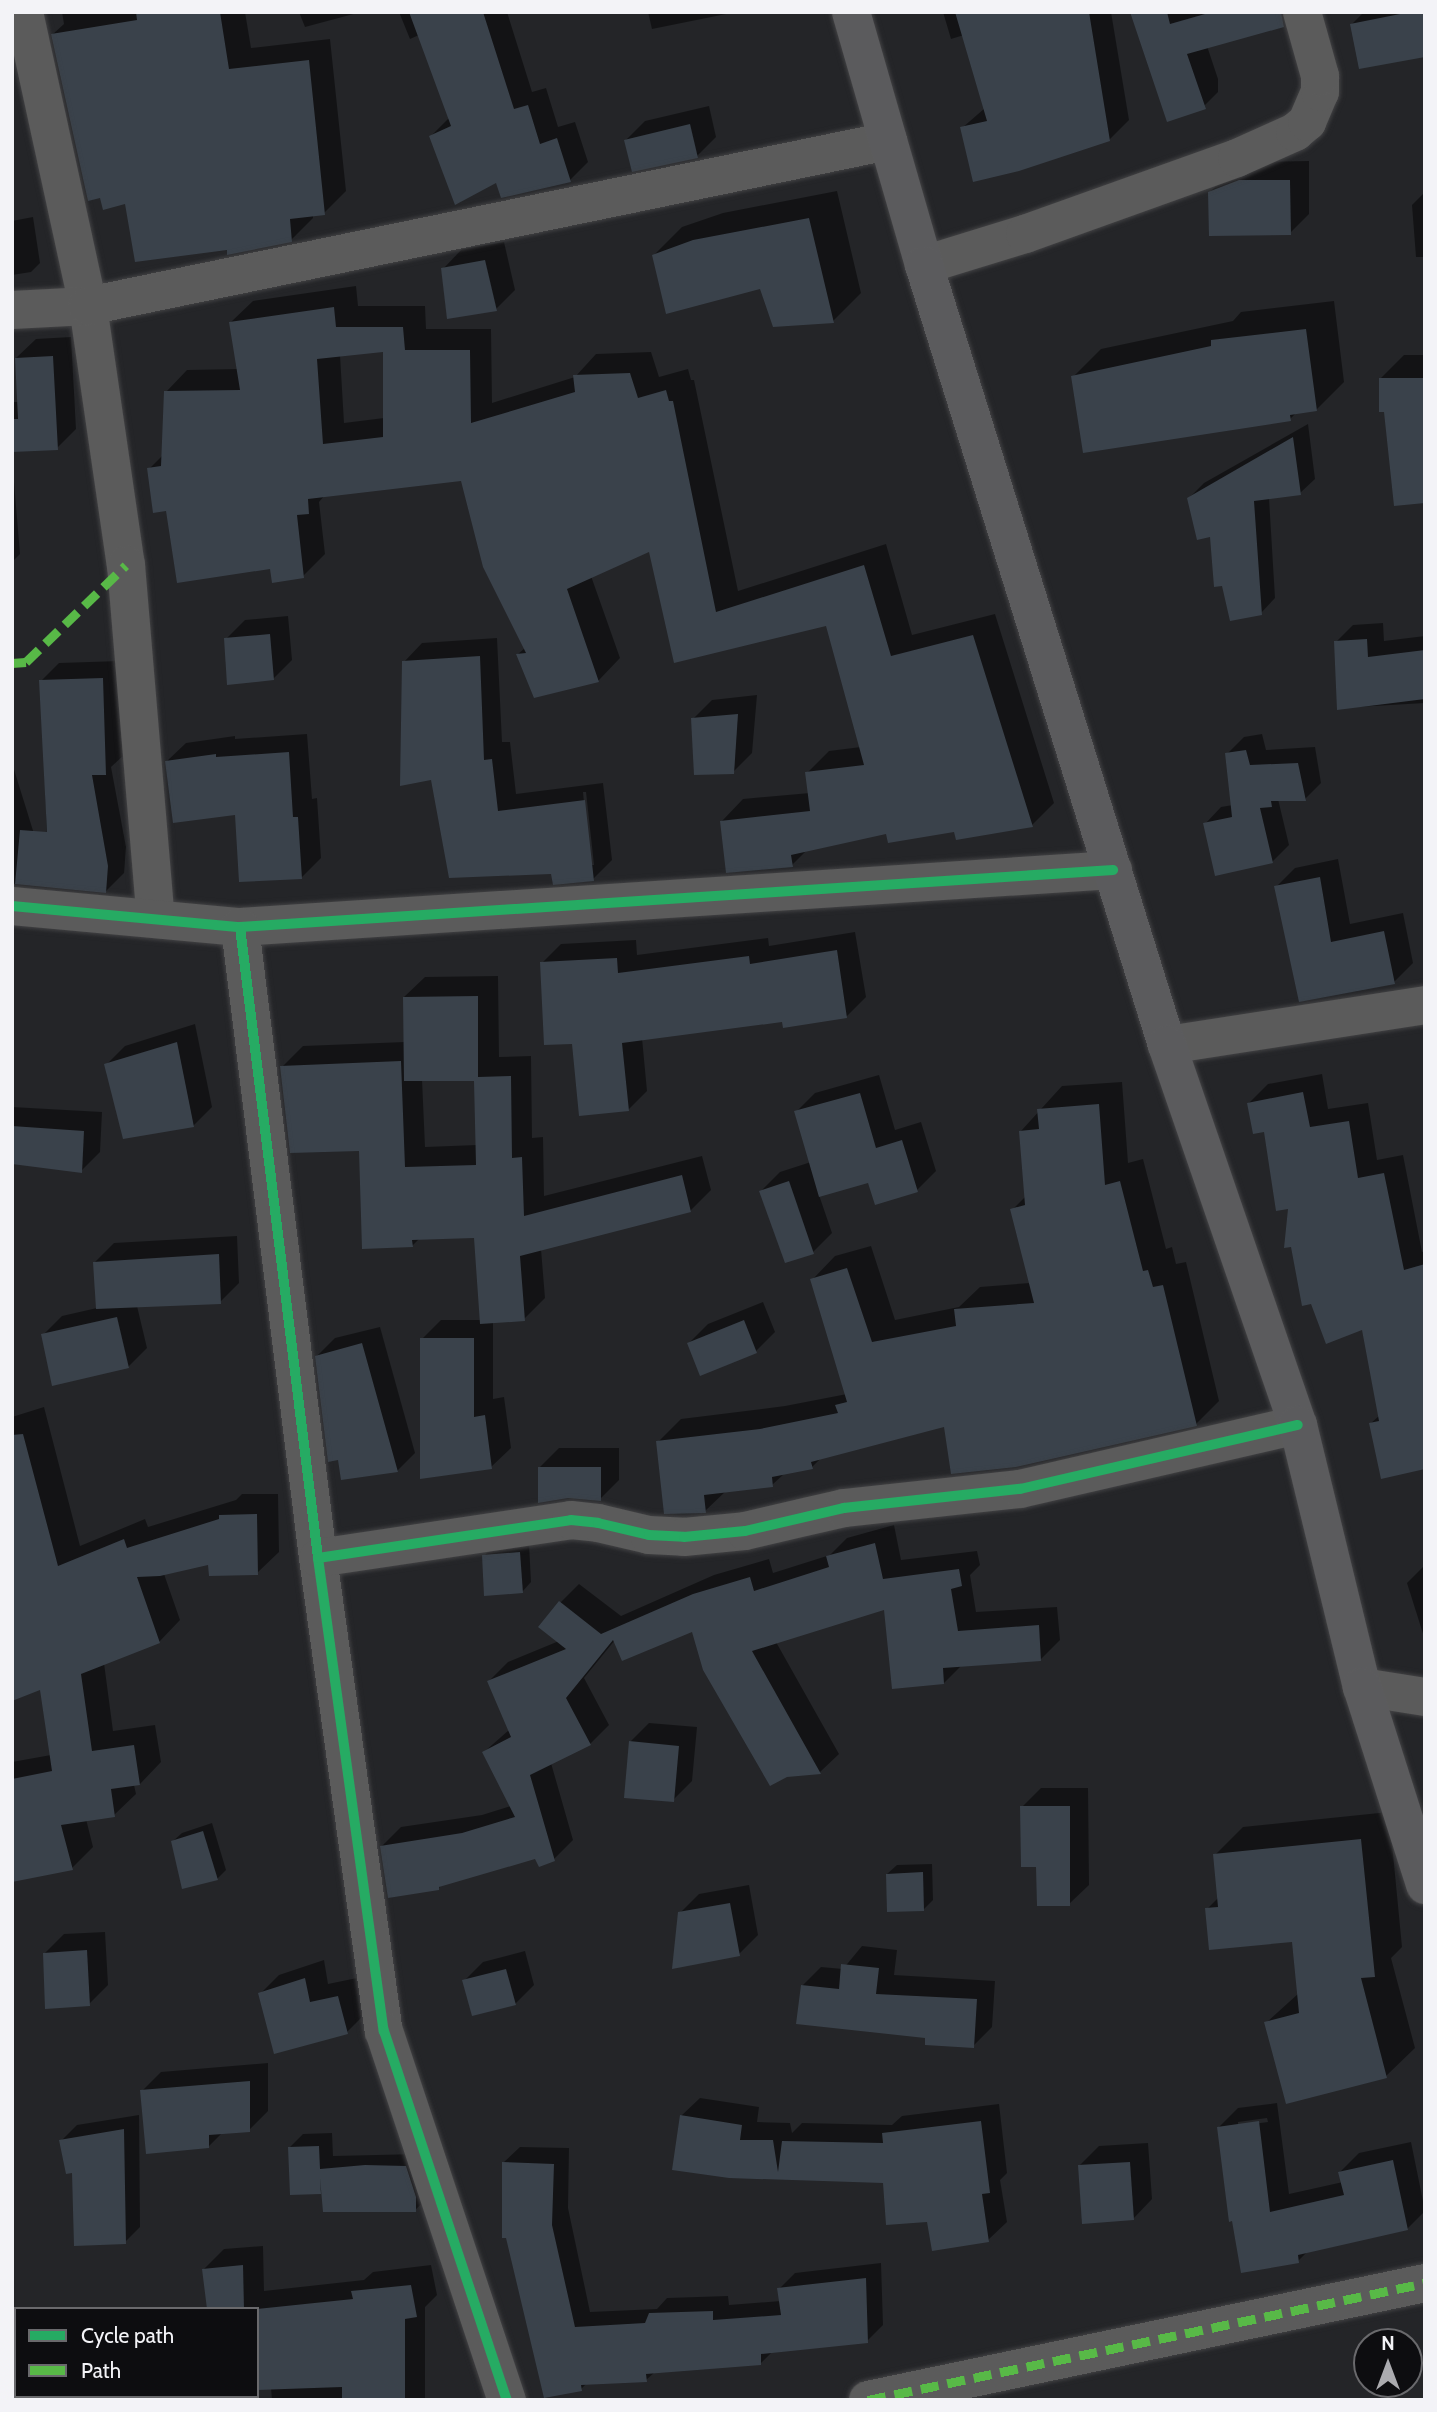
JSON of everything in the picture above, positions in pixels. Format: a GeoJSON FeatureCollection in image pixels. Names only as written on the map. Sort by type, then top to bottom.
{"type":"FeatureCollection","features":[{"type":"Feature","properties":{"kind":"main road"},"geometry":{"type":"LineString","coordinates":[[851,12],[924,265],[1167,1045],[1298,1425],[1362,1687],[1425,1885]]}},
{"type":"Feature","properties":{"kind":"street"},"geometry":{"type":"LineString","coordinates":[[24,12],[88,306],[126,565],[156,919]]}},
{"type":"Feature","properties":{"kind":"street"},"geometry":{"type":"LineString","coordinates":[[924,265],[1025,233],[1237,158],[1295,132],[1307,122],[1320,92],[1320,76],[1301,12]]}},
{"type":"Feature","properties":{"kind":"street"},"geometry":{"type":"LineString","coordinates":[[12,310],[88,306],[888,141]]}},
{"type":"Feature","properties":{"kind":"street"},"geometry":{"type":"LineString","coordinates":[[12,906],[240,927],[1113,870]]}},
{"type":"Feature","properties":{"kind":"street"},"geometry":{"type":"LineString","coordinates":[[240,927],[318,1558],[384,2031],[508,2400]]}},
{"type":"Feature","properties":{"kind":"street"},"geometry":{"type":"LineString","coordinates":[[1167,1045],[1425,1005]]}},
{"type":"Feature","properties":{"kind":"street"},"geometry":{"type":"LineString","coordinates":[[318,1558],[570,1521],[598,1522],[649,1535],[684,1537],[745,1531],[844,1508],[1020,1489],[1298,1425]]}},
{"type":"Feature","properties":{"kind":"street"},"geometry":{"type":"LineString","coordinates":[[1362,1687],[1425,1697]]}},
{"type":"Feature","properties":{"kind":"street"},"geometry":{"type":"LineString","coordinates":[[868,2400],[1425,2283]]}},
{"type":"Feature","properties":{"kind":"building"},"geometry":{"type":"Polygon","coordinates":[[[136,12],[220,12],[229,69],[309,60],[325,215],[290,219],[292,242],[227,255],[227,250],[135,262],[125,204],[103,210],[100,198],[88,201],[51,34],[137,20],[136,12]]]}},
{"type":"Feature","properties":{"kind":"building"},"geometry":{"type":"Polygon","coordinates":[[[409,12],[483,12],[514,109],[528,105],[540,144],[557,138],[571,182],[501,198],[496,183],[455,205],[429,136],[451,126],[409,12]]]}},
{"type":"Feature","properties":{"kind":"building"},"geometry":{"type":"Polygon","coordinates":[[[955,12],[1089,12],[1110,141],[1019,171],[973,182],[960,127],[987,121],[955,12]]]}},
{"type":"Feature","properties":{"kind":"building"},"geometry":{"type":"Polygon","coordinates":[[[1130,12],[1167,12],[1170,24],[1212,12],[1281,12],[1284,27],[1187,54],[1206,109],[1167,122],[1130,12]]]}},
{"type":"Feature","properties":{"kind":"building"},"geometry":{"type":"Polygon","coordinates":[[[1410,12],[1425,12],[1425,57],[1359,69],[1350,24],[1410,12]]]}},
{"type":"Feature","properties":{"kind":"building"},"geometry":{"type":"Polygon","coordinates":[[[690,124],[698,158],[632,172],[624,140],[690,124]]]}},
{"type":"Feature","properties":{"kind":"building"},"geometry":{"type":"Polygon","coordinates":[[[1239,180],[1290,180],[1291,235],[1209,236],[1208,192],[1239,180]]]}},
{"type":"Feature","properties":{"kind":"building"},"geometry":{"type":"Polygon","coordinates":[[[809,218],[834,323],[773,327],[760,289],[666,314],[652,255],[693,240],[809,218]]]}},
{"type":"Feature","properties":{"kind":"building"},"geometry":{"type":"Polygon","coordinates":[[[485,260],[497,311],[447,319],[441,268],[485,260]]]}},
{"type":"Feature","properties":{"kind":"building"},"geometry":{"type":"Polygon","coordinates":[[[334,307],[336,327],[403,327],[405,350],[470,350],[471,423],[575,392],[573,375],[630,373],[638,398],[666,390],[669,401],[673,401],[716,612],[864,565],[891,656],[973,635],[1033,827],[956,840],[954,832],[888,843],[886,834],[791,855],[793,867],[726,873],[720,821],[810,811],[805,772],[864,765],[826,626],[674,663],[649,552],[567,589],[599,682],[534,698],[516,654],[526,653],[483,567],[461,481],[308,499],[309,514],[297,515],[304,578],[272,583],[270,569],[177,583],[166,511],[153,513],[147,468],[161,466],[164,391],[240,390],[229,322],[334,307]],[[383,352],[317,359],[323,444],[383,437],[383,352]]]}},
{"type":"Feature","properties":{"kind":"building"},"geometry":{"type":"Polygon","coordinates":[[[1306,329],[1317,411],[1290,415],[1291,421],[1083,453],[1071,376],[1211,346],[1211,340],[1306,329]]]}},
{"type":"Feature","properties":{"kind":"building"},"geometry":{"type":"Polygon","coordinates":[[[53,356],[58,450],[12,452],[12,419],[18,419],[15,358],[53,356]]]}},
{"type":"Feature","properties":{"kind":"building"},"geometry":{"type":"Polygon","coordinates":[[[1379,378],[1425,378],[1425,503],[1394,506],[1384,412],[1379,412],[1379,378]]]}},
{"type":"Feature","properties":{"kind":"building"},"geometry":{"type":"Polygon","coordinates":[[[1293,437],[1301,495],[1254,501],[1262,615],[1230,621],[1222,586],[1214,587],[1210,537],[1197,540],[1187,498],[1293,437]]]}},
{"type":"Feature","properties":{"kind":"building"},"geometry":{"type":"Polygon","coordinates":[[[270,634],[274,680],[227,685],[224,638],[270,634]]]}},
{"type":"Feature","properties":{"kind":"building"},"geometry":{"type":"Polygon","coordinates":[[[1367,639],[1368,657],[1425,650],[1425,699],[1337,710],[1334,641],[1367,639]]]}},
{"type":"Feature","properties":{"kind":"building"},"geometry":{"type":"Polygon","coordinates":[[[480,656],[484,760],[492,759],[498,811],[585,800],[594,881],[553,885],[551,874],[449,878],[431,780],[400,786],[402,661],[480,656]]]}},
{"type":"Feature","properties":{"kind":"building"},"geometry":{"type":"Polygon","coordinates":[[[103,678],[106,775],[92,775],[108,866],[106,893],[15,884],[20,830],[47,832],[39,680],[103,678]]]}},
{"type":"Feature","properties":{"kind":"building"},"geometry":{"type":"Polygon","coordinates":[[[738,714],[734,774],[694,775],[691,718],[738,714]]]}},
{"type":"Feature","properties":{"kind":"building"},"geometry":{"type":"Polygon","coordinates":[[[1246,750],[1250,765],[1298,763],[1306,801],[1271,801],[1272,807],[1260,808],[1273,863],[1215,876],[1203,823],[1232,817],[1225,753],[1246,750]]]}},
{"type":"Feature","properties":{"kind":"building"},"geometry":{"type":"Polygon","coordinates":[[[289,752],[293,817],[298,817],[302,879],[239,882],[235,815],[173,823],[165,761],[216,754],[216,757],[289,752]]]}},
{"type":"Feature","properties":{"kind":"building"},"geometry":{"type":"Polygon","coordinates":[[[1320,877],[1331,942],[1384,931],[1395,984],[1299,1002],[1274,886],[1320,877]]]}},
{"type":"Feature","properties":{"kind":"building"},"geometry":{"type":"Polygon","coordinates":[[[837,950],[847,1018],[783,1028],[782,1022],[622,1043],[629,1111],[579,1116],[572,1044],[544,1045],[540,962],[617,958],[618,973],[749,956],[750,964],[837,950]]]}},
{"type":"Feature","properties":{"kind":"building"},"geometry":{"type":"Polygon","coordinates":[[[478,996],[478,1077],[511,1076],[512,1158],[522,1157],[524,1216],[682,1175],[691,1212],[520,1256],[525,1321],[480,1324],[474,1238],[412,1240],[413,1247],[362,1249],[359,1151],[290,1153],[280,1066],[401,1061],[405,1167],[476,1165],[474,1081],[404,1081],[403,997],[478,996]]]}},
{"type":"Feature","properties":{"kind":"building"},"geometry":{"type":"Polygon","coordinates":[[[177,1042],[194,1127],[123,1139],[104,1064],[177,1042]]]}},
{"type":"Feature","properties":{"kind":"building"},"geometry":{"type":"Polygon","coordinates":[[[1303,1092],[1310,1127],[1349,1121],[1358,1178],[1384,1173],[1404,1270],[1425,1264],[1425,1469],[1381,1479],[1369,1423],[1379,1421],[1362,1330],[1326,1344],[1311,1304],[1302,1306],[1291,1247],[1284,1248],[1288,1209],[1276,1211],[1264,1132],[1253,1134],[1247,1103],[1303,1092]]]}},
{"type":"Feature","properties":{"kind":"building"},"geometry":{"type":"Polygon","coordinates":[[[860,1093],[876,1148],[902,1140],[918,1192],[875,1205],[868,1183],[819,1197],[794,1111],[860,1093]]]}},
{"type":"Feature","properties":{"kind":"building"},"geometry":{"type":"Polygon","coordinates":[[[1099,1104],[1105,1185],[1120,1181],[1143,1271],[1148,1270],[1153,1287],[1163,1285],[1197,1426],[1016,1467],[951,1474],[944,1427],[811,1462],[813,1469],[772,1477],[773,1487],[704,1495],[706,1513],[664,1514],[656,1441],[760,1429],[838,1413],[835,1405],[847,1402],[810,1279],[847,1268],[872,1342],[956,1326],[954,1309],[1034,1303],[1010,1209],[1025,1205],[1019,1131],[1039,1129],[1037,1109],[1099,1104]]]}},
{"type":"Feature","properties":{"kind":"building"},"geometry":{"type":"Polygon","coordinates":[[[12,1126],[84,1131],[82,1173],[12,1164],[12,1126]]]}},
{"type":"Feature","properties":{"kind":"building"},"geometry":{"type":"Polygon","coordinates":[[[789,1181],[814,1254],[785,1263],[759,1191],[789,1181]]]}},
{"type":"Feature","properties":{"kind":"building"},"geometry":{"type":"Polygon","coordinates":[[[219,1254],[221,1304],[96,1309],[93,1262],[219,1254]]]}},
{"type":"Feature","properties":{"kind":"building"},"geometry":{"type":"Polygon","coordinates":[[[117,1317],[129,1368],[52,1386],[41,1334],[117,1317]]]}},
{"type":"Feature","properties":{"kind":"building"},"geometry":{"type":"Polygon","coordinates":[[[744,1320],[757,1353],[700,1376],[687,1343],[744,1320]]]}},
{"type":"Feature","properties":{"kind":"building"},"geometry":{"type":"Polygon","coordinates":[[[420,1338],[474,1338],[474,1417],[485,1415],[492,1469],[420,1479],[420,1338]]]}},
{"type":"Feature","properties":{"kind":"building"},"geometry":{"type":"Polygon","coordinates":[[[362,1343],[398,1472],[341,1480],[338,1460],[328,1462],[315,1356],[362,1343]]]}},
{"type":"Feature","properties":{"kind":"building"},"geometry":{"type":"Polygon","coordinates":[[[23,1434],[58,1566],[124,1539],[127,1548],[219,1519],[219,1515],[257,1514],[258,1575],[209,1576],[208,1565],[160,1576],[137,1577],[160,1643],[81,1674],[92,1751],[134,1745],[140,1785],[111,1789],[115,1817],[61,1825],[73,1870],[12,1882],[12,1779],[52,1771],[40,1690],[12,1701],[12,1435],[23,1434]]]}},
{"type":"Feature","properties":{"kind":"building"},"geometry":{"type":"Polygon","coordinates":[[[538,1467],[601,1467],[601,1501],[568,1498],[538,1503],[538,1467]]]}},
{"type":"Feature","properties":{"kind":"building"},"geometry":{"type":"Polygon","coordinates":[[[875,1543],[883,1579],[959,1569],[962,1586],[951,1589],[958,1631],[1039,1625],[1041,1661],[943,1668],[944,1684],[892,1689],[884,1610],[752,1651],[821,1774],[787,1777],[770,1786],[703,1670],[692,1632],[622,1661],[613,1640],[566,1698],[591,1745],[530,1775],[555,1861],[539,1867],[535,1859],[439,1887],[439,1890],[388,1898],[380,1846],[462,1833],[515,1817],[482,1752],[511,1737],[487,1681],[566,1649],[538,1627],[559,1601],[601,1634],[693,1594],[750,1577],[754,1591],[829,1567],[826,1556],[875,1543]]]}},
{"type":"Feature","properties":{"kind":"building"},"geometry":{"type":"Polygon","coordinates":[[[520,1552],[523,1593],[484,1596],[482,1555],[520,1552]]]}},
{"type":"Feature","properties":{"kind":"building"},"geometry":{"type":"Polygon","coordinates":[[[629,1741],[679,1746],[674,1802],[624,1798],[629,1741]]]}},
{"type":"Feature","properties":{"kind":"building"},"geometry":{"type":"Polygon","coordinates":[[[1020,1806],[1070,1806],[1070,1906],[1037,1906],[1036,1867],[1021,1867],[1020,1806]]]}},
{"type":"Feature","properties":{"kind":"building"},"geometry":{"type":"Polygon","coordinates":[[[203,1831],[218,1880],[182,1889],[171,1841],[203,1831]]]}},
{"type":"Feature","properties":{"kind":"building"},"geometry":{"type":"Polygon","coordinates":[[[1361,1839],[1375,1977],[1361,1978],[1387,2078],[1286,2104],[1264,2022],[1299,2013],[1292,1942],[1209,1950],[1205,1908],[1218,1907],[1213,1854],[1361,1839]]]}},
{"type":"Feature","properties":{"kind":"building"},"geometry":{"type":"Polygon","coordinates":[[[923,1872],[924,1911],[887,1912],[886,1874],[923,1872]]]}},
{"type":"Feature","properties":{"kind":"building"},"geometry":{"type":"Polygon","coordinates":[[[730,1903],[740,1956],[672,1969],[678,1912],[730,1903]]]}},
{"type":"Feature","properties":{"kind":"building"},"geometry":{"type":"Polygon","coordinates":[[[87,1950],[90,2006],[45,2009],[43,1953],[87,1950]]]}},
{"type":"Feature","properties":{"kind":"building"},"geometry":{"type":"Polygon","coordinates":[[[841,1964],[879,1968],[876,1994],[977,1999],[974,2048],[925,2045],[925,2038],[796,2024],[801,1985],[839,1989],[841,1964]]]}},
{"type":"Feature","properties":{"kind":"building"},"geometry":{"type":"Polygon","coordinates":[[[506,1969],[516,2005],[472,2016],[462,1980],[506,1969]]]}},
{"type":"Feature","properties":{"kind":"building"},"geometry":{"type":"Polygon","coordinates":[[[305,1978],[310,2002],[338,1996],[348,2034],[274,2054],[258,1993],[305,1978]]]}},
{"type":"Feature","properties":{"kind":"building"},"geometry":{"type":"Polygon","coordinates":[[[250,2081],[250,2132],[209,2135],[209,2148],[146,2154],[140,2090],[250,2081]]]}},
{"type":"Feature","properties":{"kind":"building"},"geometry":{"type":"Polygon","coordinates":[[[680,2115],[742,2125],[740,2140],[773,2140],[778,2172],[782,2141],[883,2143],[882,2133],[981,2121],[990,2193],[982,2194],[989,2242],[932,2251],[927,2222],[886,2225],[883,2183],[729,2178],[672,2170],[680,2115]]]}},
{"type":"Feature","properties":{"kind":"building"},"geometry":{"type":"Polygon","coordinates":[[[1259,2121],[1270,2212],[1344,2195],[1338,2172],[1393,2160],[1408,2230],[1298,2255],[1299,2263],[1241,2273],[1232,2221],[1229,2222],[1217,2127],[1259,2121]]]}},
{"type":"Feature","properties":{"kind":"building"},"geometry":{"type":"Polygon","coordinates":[[[124,2129],[126,2244],[74,2246],[72,2173],[66,2174],[59,2140],[124,2129]]]}},
{"type":"Feature","properties":{"kind":"building"},"geometry":{"type":"Polygon","coordinates":[[[319,2146],[320,2169],[365,2165],[406,2166],[416,2197],[416,2212],[323,2212],[320,2178],[321,2194],[290,2195],[288,2147],[319,2146]]]}},
{"type":"Feature","properties":{"kind":"building"},"geometry":{"type":"Polygon","coordinates":[[[502,2162],[554,2164],[552,2225],[575,2327],[645,2323],[649,2313],[713,2311],[713,2320],[781,2315],[777,2288],[866,2278],[868,2343],[761,2354],[761,2365],[646,2374],[647,2382],[581,2385],[582,2391],[544,2398],[506,2238],[502,2238],[502,2162]]]}},
{"type":"Feature","properties":{"kind":"building"},"geometry":{"type":"Polygon","coordinates":[[[1130,2162],[1134,2220],[1082,2224],[1078,2165],[1130,2162]]]}},
{"type":"Feature","properties":{"kind":"building"},"geometry":{"type":"Polygon","coordinates":[[[243,2265],[244,2307],[207,2307],[202,2269],[243,2265]]]}},
{"type":"Feature","properties":{"kind":"building"},"geometry":{"type":"Polygon","coordinates":[[[411,2285],[417,2317],[405,2319],[405,2400],[342,2400],[342,2387],[259,2390],[259,2309],[353,2299],[351,2291],[411,2285]]]}},
{"type":"Feature","properties":{"kind":"marked path"},"geometry":{"type":"LineString","coordinates":[[12,663],[26,662],[126,565]]}},
{"type":"Feature","properties":{"kind":"marked path"},"geometry":{"type":"LineString","coordinates":[[868,2400],[1425,2283]]}},
{"type":"Feature","properties":{"kind":"cycle path"},"geometry":{"type":"LineString","coordinates":[[12,906],[240,927],[1113,870]]}},
{"type":"Feature","properties":{"kind":"cycle path"},"geometry":{"type":"LineString","coordinates":[[240,927],[318,1558],[384,2031],[507,2400]]}},
{"type":"Feature","properties":{"kind":"cycle path"},"geometry":{"type":"LineString","coordinates":[[318,1558],[571,1520],[598,1523],[649,1535],[684,1537],[745,1531],[844,1508],[1020,1489],[1298,1425]]}}]}
